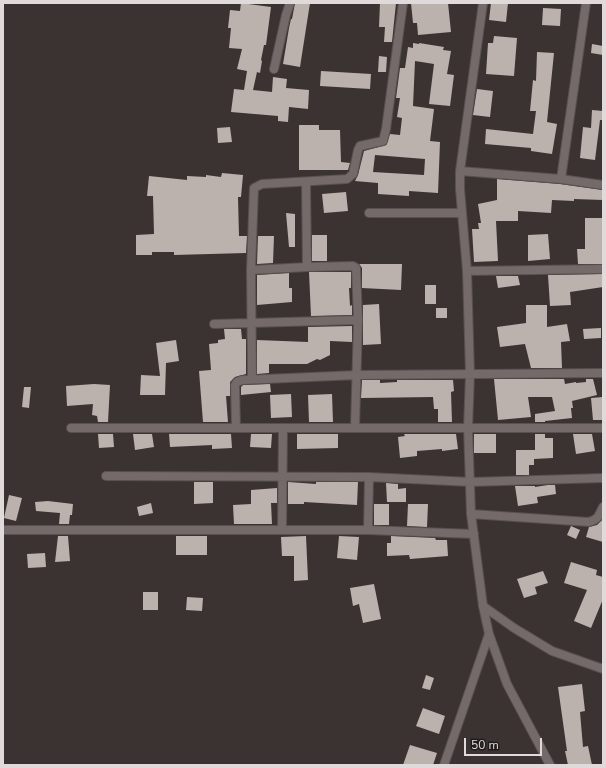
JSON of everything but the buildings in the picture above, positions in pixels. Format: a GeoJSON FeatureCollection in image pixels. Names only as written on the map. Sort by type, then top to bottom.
{"type":"FeatureCollection","features":[{"type":"Feature","properties":{"kind":"street"},"geometry":{"type":"LineString","coordinates":[[274,69],[290,3]]}},
{"type":"Feature","properties":{"kind":"street"},"geometry":{"type":"LineString","coordinates":[[252,379],[251,270],[254,188],[262,184],[350,178],[353,174],[360,146],[384,140],[403,3]]}},
{"type":"Feature","properties":{"kind":"street"},"geometry":{"type":"LineString","coordinates":[[483,3],[460,171],[467,271],[470,374],[468,428],[471,514],[477,567],[489,634],[507,684],[550,765]]}},
{"type":"Feature","properties":{"kind":"street"},"geometry":{"type":"LineString","coordinates":[[561,179],[586,3]]}},
{"type":"Feature","properties":{"kind":"street"},"geometry":{"type":"LineString","coordinates":[[460,171],[561,179],[603,185]]}},
{"type":"Feature","properties":{"kind":"street"},"geometry":{"type":"LineString","coordinates":[[306,182],[307,267]]}},
{"type":"Feature","properties":{"kind":"street"},"geometry":{"type":"LineString","coordinates":[[369,213],[462,213]]}},
{"type":"Feature","properties":{"kind":"street"},"geometry":{"type":"LineString","coordinates":[[251,270],[353,266],[356,268],[358,320],[355,427]]}},
{"type":"Feature","properties":{"kind":"street"},"geometry":{"type":"LineString","coordinates":[[467,271],[603,269]]}},
{"type":"Feature","properties":{"kind":"street"},"geometry":{"type":"LineString","coordinates":[[214,324],[358,320]]}},
{"type":"Feature","properties":{"kind":"street"},"geometry":{"type":"LineString","coordinates":[[236,428],[236,383],[242,380],[357,375],[603,372]]}},
{"type":"Feature","properties":{"kind":"street"},"geometry":{"type":"LineString","coordinates":[[71,428],[603,428]]}},
{"type":"Feature","properties":{"kind":"street"},"geometry":{"type":"LineString","coordinates":[[282,530],[281,478],[283,428]]}},
{"type":"Feature","properties":{"kind":"street"},"geometry":{"type":"LineString","coordinates":[[106,476],[369,478],[471,482],[603,478]]}},
{"type":"Feature","properties":{"kind":"street"},"geometry":{"type":"LineString","coordinates":[[368,530],[369,478]]}},
{"type":"Feature","properties":{"kind":"street"},"geometry":{"type":"LineString","coordinates":[[471,514],[589,522],[598,517],[603,507]]}},
{"type":"Feature","properties":{"kind":"street"},"geometry":{"type":"LineString","coordinates":[[3,530],[368,530],[474,534]]}},
{"type":"Feature","properties":{"kind":"street"},"geometry":{"type":"LineString","coordinates":[[483,606],[514,628],[552,651],[603,669]]}},
{"type":"Feature","properties":{"kind":"street"},"geometry":{"type":"LineString","coordinates":[[444,765],[489,634]]}}]}
